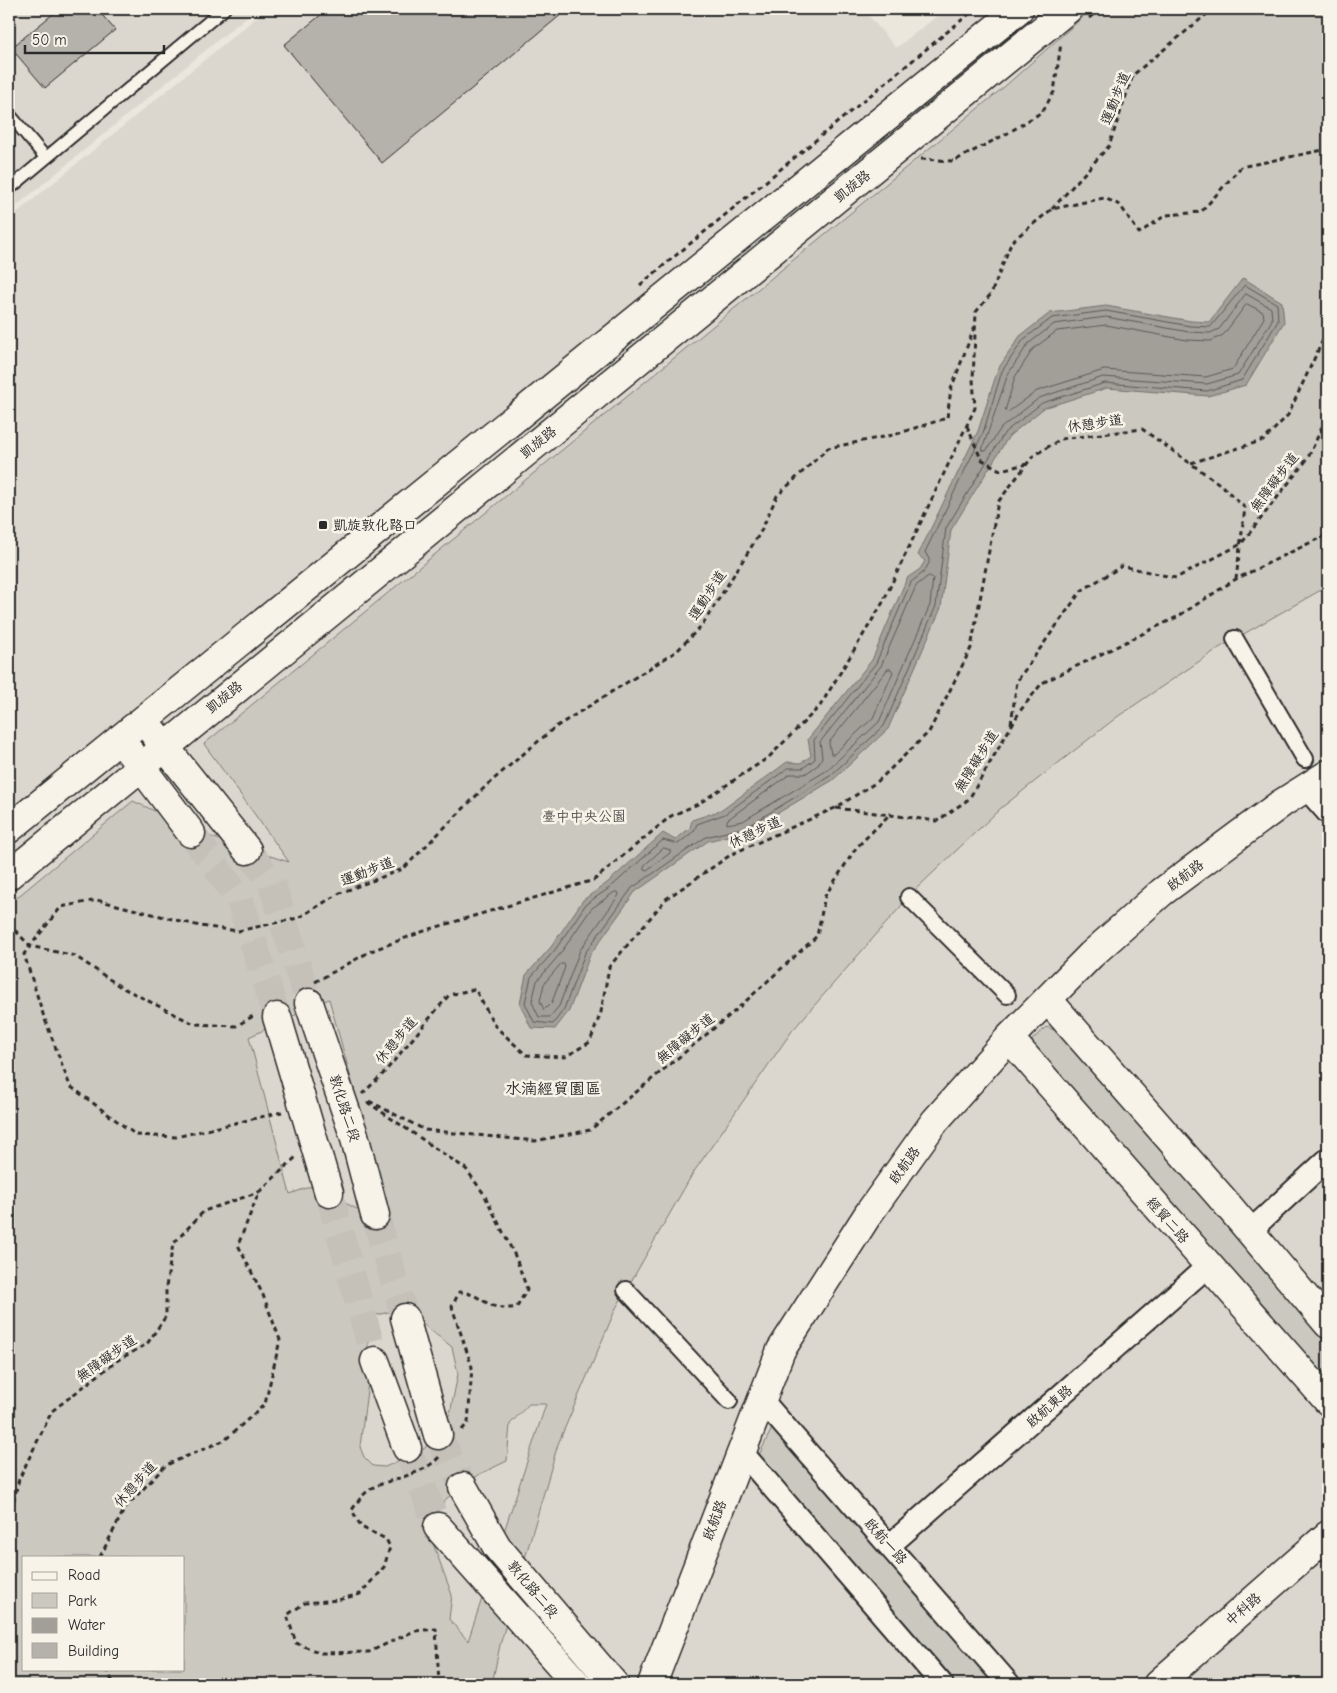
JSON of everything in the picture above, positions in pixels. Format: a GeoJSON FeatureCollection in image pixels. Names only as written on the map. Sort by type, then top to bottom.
{"type":"FeatureCollection","features":[{"type":"Feature","properties":{"kind":"street"},"geometry":{"type":"LineString","coordinates":[[9,829],[1019,9]]}},
{"type":"Feature","properties":{"kind":"street","name":"凱旋路"},"geometry":{"type":"LineString","coordinates":[[9,874],[1068,9]]}},
{"type":"Feature","properties":{"kind":"street"},"geometry":{"type":"LineString","coordinates":[[1235,639],[1305,758]]}},
{"type":"Feature","properties":{"kind":"street"},"geometry":{"type":"LineString","coordinates":[[144,718],[163,747],[247,850]]}},
{"type":"Feature","properties":{"kind":"street"},"geometry":{"type":"LineString","coordinates":[[120,738],[139,766],[191,833]]}},
{"type":"Feature","properties":{"kind":"street"},"geometry":{"type":"LineString","coordinates":[[1317,780],[1328,813]]}},
{"type":"Feature","properties":{"kind":"street","name":"啟航路"},"geometry":{"type":"LineString","coordinates":[[652,1684],[781,1350],[869,1213],[935,1121],[1009,1038],[1090,955],[1162,892],[1317,780]]}},
{"type":"Feature","properties":{"kind":"street"},"geometry":{"type":"LineString","coordinates":[[909,897],[1007,995]]}},
{"type":"Feature","properties":{"kind":"street","name":"敦化路二段"},"geometry":{"type":"LineString","coordinates":[[310,993],[354,1135],[375,1215]]}},
{"type":"Feature","properties":{"kind":"street"},"geometry":{"type":"LineString","coordinates":[[1048,1000],[1250,1231],[1328,1324]]}},
{"type":"Feature","properties":{"kind":"street"},"geometry":{"type":"LineString","coordinates":[[270,1014],[303,1106],[329,1193]]}},
{"type":"Feature","properties":{"kind":"street","name":"經貿二路"},"geometry":{"type":"LineString","coordinates":[[1009,1038],[1328,1401]]}},
{"type":"Feature","properties":{"kind":"street"},"geometry":{"type":"LineString","coordinates":[[1250,1231],[1328,1159]]}},
{"type":"Feature","properties":{"kind":"street","name":"啟航東路"},"geometry":{"type":"LineString","coordinates":[[890,1545],[1208,1266]]}},
{"type":"Feature","properties":{"kind":"street"},"geometry":{"type":"LineString","coordinates":[[626,1290],[729,1401]]}},
{"type":"Feature","properties":{"kind":"street"},"geometry":{"type":"LineString","coordinates":[[405,1318],[438,1435]]}},
{"type":"Feature","properties":{"kind":"street"},"geometry":{"type":"LineString","coordinates":[[375,1361],[407,1448]]}},
{"type":"Feature","properties":{"kind":"street","name":"啟航一路"},"geometry":{"type":"LineString","coordinates":[[761,1399],[1009,1684]]}},
{"type":"Feature","properties":{"kind":"street"},"geometry":{"type":"LineString","coordinates":[[741,1451],[942,1684]]}},
{"type":"Feature","properties":{"kind":"street","name":"敦化路二段"},"geometry":{"type":"LineString","coordinates":[[463,1487],[497,1547],[614,1684]]}},
{"type":"Feature","properties":{"kind":"street"},"geometry":{"type":"LineString","coordinates":[[438,1527],[577,1684]]}},
{"type":"Feature","properties":{"kind":"street","name":"中科路"},"geometry":{"type":"LineString","coordinates":[[1158,1684],[1328,1535]]}},
{"type":"Feature","properties":{"kind":"lane"},"geometry":{"type":"LineString","coordinates":[[9,189],[211,13],[224,9]]}},
{"type":"Feature","properties":{"kind":"lane"},"geometry":{"type":"LineString","coordinates":[[9,114],[46,158]]}},
{"type":"Feature","properties":{"kind":"path","name":"運動步道"},"geometry":{"type":"LineString","coordinates":[[1052,209],[1109,146],[1133,75],[1213,9]]}},
{"type":"Feature","properties":{"kind":"path"},"geometry":{"type":"LineString","coordinates":[[916,159],[954,161],[1008,133],[1042,112],[1054,92],[1061,40]]}},
{"type":"Feature","properties":{"kind":"path"},"geometry":{"type":"LineString","coordinates":[[310,993],[371,951],[427,930],[594,880],[671,816],[698,804],[769,757],[820,706],[882,604],[975,408],[976,312],[991,294],[1012,241],[1052,209],[1104,198],[1120,205],[1139,233],[1166,215],[1201,212],[1242,167],[1328,149]]}},
{"type":"Feature","properties":{"kind":"path","name":"運動步道"},"geometry":{"type":"LineString","coordinates":[[30,946],[61,907],[70,905],[97,900],[200,926],[238,931],[298,918],[340,893],[403,870],[488,784],[554,728],[677,651],[703,624],[760,533],[777,496],[828,448],[893,435],[947,418],[950,388],[976,323]]}},
{"type":"Feature","properties":{"kind":"path"},"geometry":{"type":"LineString","coordinates":[[1190,463],[1264,440],[1288,415],[1328,329]]}},
{"type":"Feature","properties":{"kind":"path","name":"無障礙步道"},"geometry":{"type":"LineString","coordinates":[[359,1096],[425,1130],[535,1141],[590,1130],[735,1011],[817,936],[825,896],[856,848],[891,813],[937,821],[969,799],[1010,728],[1017,681],[1082,592],[1122,566],[1176,578],[1241,544],[1308,458],[1328,414]]}},
{"type":"Feature","properties":{"kind":"path","name":"休憩步道"},"geometry":{"type":"LineString","coordinates":[[966,425],[981,459],[1000,470],[1027,464],[1033,456],[1061,439],[1142,429],[1221,485],[1245,508],[1236,579]]}},
{"type":"Feature","properties":{"kind":"path"},"geometry":{"type":"LineString","coordinates":[[836,808],[877,782],[929,732],[971,648],[998,502],[1027,464]]}},
{"type":"Feature","properties":{"kind":"path"},"geometry":{"type":"LineString","coordinates":[[1010,728],[1042,684],[1177,617],[1236,579],[1328,534]]}},
{"type":"Feature","properties":{"kind":"path","name":"休憩步道"},"geometry":{"type":"LineString","coordinates":[[359,1096],[383,1074],[449,995],[475,989],[495,1026],[526,1055],[565,1057],[590,1042],[601,1012],[609,967],[666,899],[732,854],[836,808],[891,813]]}},
{"type":"Feature","properties":{"kind":"path"},"geometry":{"type":"LineString","coordinates":[[9,924],[30,946],[75,956],[122,987],[194,1024],[236,1026],[270,1014]]}},
{"type":"Feature","properties":{"kind":"path"},"geometry":{"type":"LineString","coordinates":[[30,946],[24,954],[43,1014],[70,1086],[136,1135],[176,1137],[303,1106]]}},
{"type":"Feature","properties":{"kind":"path","name":"休憩步道"},"geometry":{"type":"LineString","coordinates":[[100,1556],[124,1508],[166,1465],[225,1440],[265,1404],[280,1340],[262,1295],[238,1245],[259,1192],[314,1140]]}},
{"type":"Feature","properties":{"kind":"path","name":"無障礙步道"},"geometry":{"type":"LineString","coordinates":[[9,1519],[19,1479],[52,1411],[118,1360],[146,1344],[166,1316],[166,1288],[173,1244],[204,1211],[259,1192]]}},
{"type":"Feature","properties":{"kind":"path"},"geometry":{"type":"LineString","coordinates":[[107,1670],[114,1684]]}},
{"type":"Feature","properties":{"kind":"shaded area"},"geometry":{"type":"Polygon","coordinates":[[[9,9],[256,9],[9,212],[9,9]]]}},
{"type":"Feature","properties":{"kind":"shaded area","name":"水湳經貿園區"},"geometry":{"type":"Polygon","coordinates":[[[267,9],[863,9],[896,48],[946,9],[1328,9],[1328,1684],[9,1684],[9,219],[267,9]]]}},
{"type":"Feature","properties":{"kind":"green space","name":"臺中中央公園"},"geometry":{"type":"Polygon","coordinates":[[[1092,9],[1328,9],[1328,586],[1219,648],[1117,717],[1001,808],[916,889],[792,1031],[693,1173],[616,1308],[558,1444],[500,1645],[492,1684],[9,1684],[9,904],[133,801],[214,838],[289,862],[204,744],[1004,87],[1092,9]],[[329,999],[249,1037],[290,1194],[312,1186],[392,1227],[329,999]],[[389,1312],[368,1317],[368,1382],[360,1447],[364,1457],[373,1466],[385,1467],[424,1449],[450,1414],[458,1374],[452,1347],[415,1318],[389,1312]],[[529,1404],[510,1424],[507,1461],[480,1474],[447,1498],[427,1527],[452,1595],[449,1619],[468,1641],[546,1404],[529,1404]]]}},
{"type":"Feature","properties":{"kind":"green space"},"geometry":{"type":"Polygon","coordinates":[[[1046,1027],[1063,1033],[1237,1232],[1328,1342],[1328,1388],[1036,1056],[1032,1040],[1046,1027]]]}},
{"type":"Feature","properties":{"kind":"green space"},"geometry":{"type":"Polygon","coordinates":[[[774,1424],[996,1684],[955,1684],[759,1455],[774,1424]]]}},
{"type":"Feature","properties":{"kind":"water"},"geometry":{"type":"Polygon","coordinates":[[[1243,278],[1282,302],[1284,322],[1246,385],[1208,396],[1107,388],[1044,408],[1009,436],[951,530],[941,608],[888,729],[833,780],[748,831],[708,841],[635,892],[590,955],[569,1011],[555,1029],[531,1028],[520,1004],[526,975],[551,947],[583,900],[607,883],[663,833],[675,840],[690,828],[692,820],[722,810],[787,762],[801,763],[811,756],[808,739],[872,660],[907,578],[920,569],[925,561],[918,555],[978,431],[998,369],[1020,336],[1050,313],[1106,306],[1191,321],[1209,322],[1243,278]]]}},
{"type":"Feature","properties":{"kind":"building"},"geometry":{"type":"Polygon","coordinates":[[[59,9],[97,9],[115,30],[45,88],[11,48],[59,9]]]}},
{"type":"Feature","properties":{"kind":"building"},"geometry":{"type":"Polygon","coordinates":[[[328,9],[568,9],[382,163],[284,45],[328,9]]]}},
{"type":"Feature","properties":{"kind":"tunnel"},"geometry":{"type":"LineString","coordinates":[[191,833],[240,900],[277,1017]]}},
{"type":"Feature","properties":{"kind":"tunnel"},"geometry":{"type":"LineString","coordinates":[[247,850],[271,881],[309,1003]]}},
{"type":"Feature","properties":{"kind":"tunnel"},"geometry":{"type":"LineString","coordinates":[[329,1193],[375,1361]]}},
{"type":"Feature","properties":{"kind":"tunnel"},"geometry":{"type":"LineString","coordinates":[[375,1215],[405,1318]]}},
{"type":"Feature","properties":{"kind":"tunnel"},"geometry":{"type":"LineString","coordinates":[[438,1435],[463,1487]]}},
{"type":"Feature","properties":{"kind":"tunnel"},"geometry":{"type":"LineString","coordinates":[[407,1448],[438,1527]]}},
{"type":"Feature","properties":{"kind":"place","name":"凱旋敦化路口"},"geometry":{"type":"Point","coordinates":[323,525]}},
{"type":"Feature","properties":{"kind":"district","name":"水湳經貿園區"},"geometry":{"type":"Point","coordinates":[553,1088]}}]}
